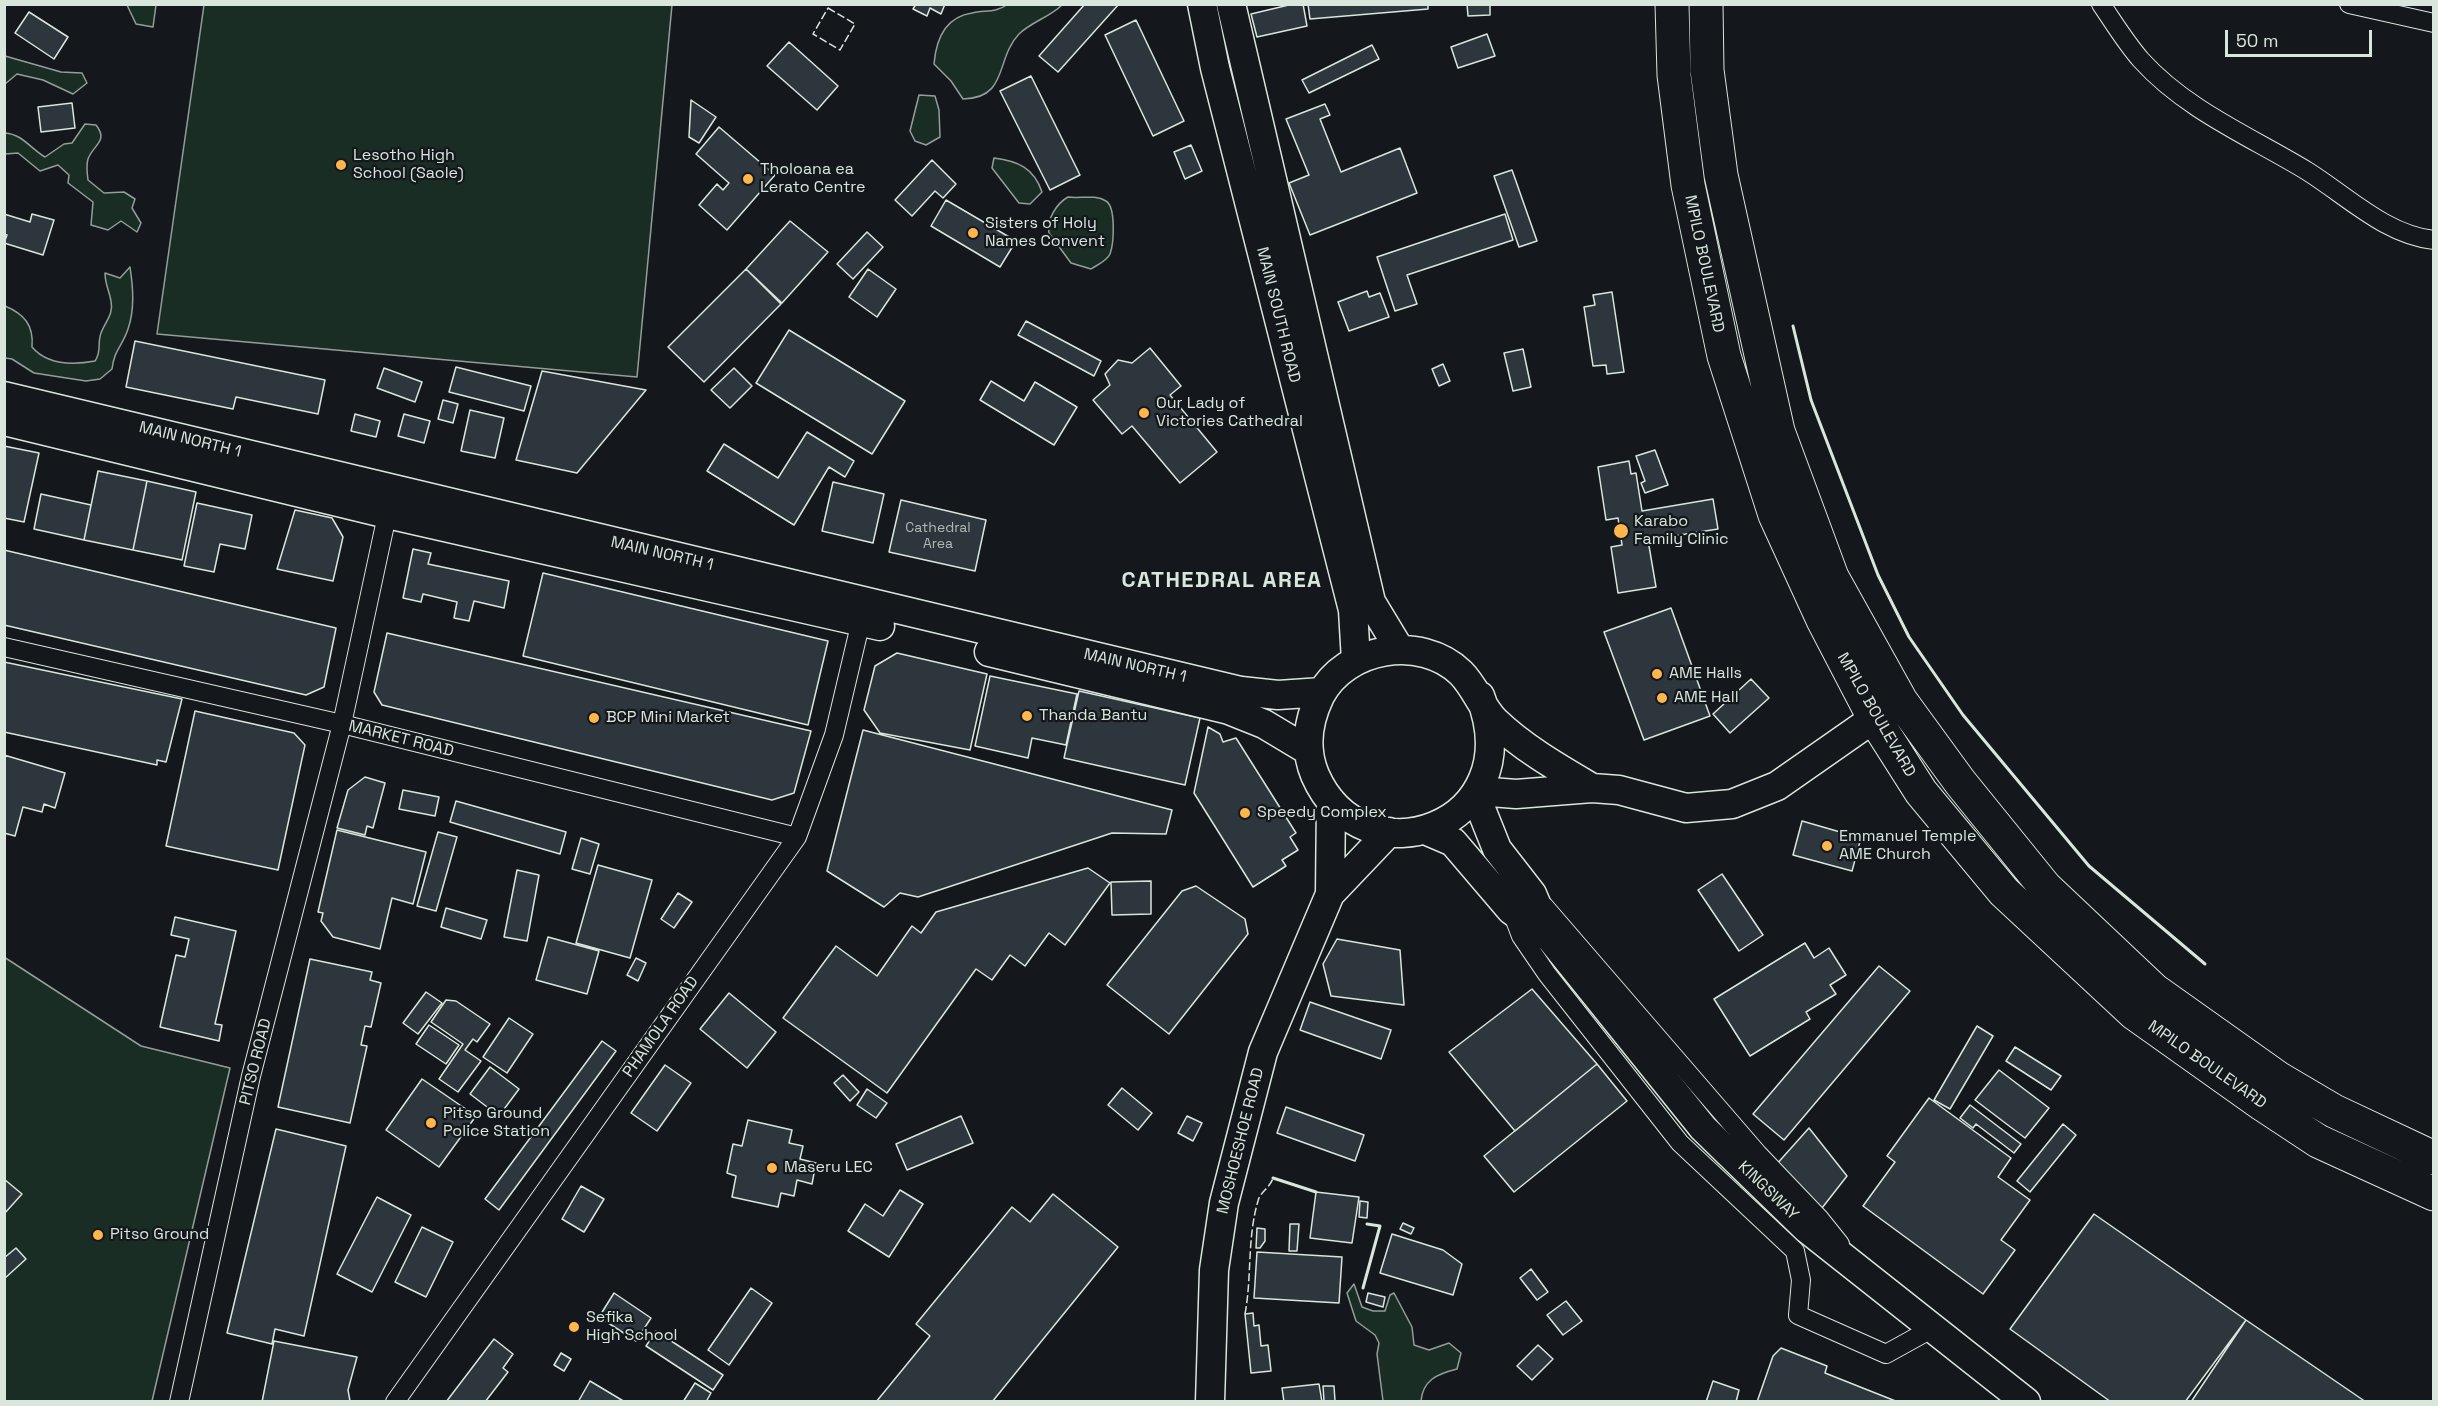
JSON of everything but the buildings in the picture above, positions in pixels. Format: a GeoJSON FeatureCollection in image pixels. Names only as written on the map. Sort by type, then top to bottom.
{"type":"FeatureCollection","features":[{"type":"Feature","properties":{"kind":"highway","name":"MPILO BOULEVARD"},"geometry":{"type":"LineString","coordinates":[[1672,4],[1674,75],[1688,185],[1724,356],[1775,515],[1823,620],[1874,718],[1921,792],[2004,892],[2134,1013],[2318,1141],[2433,1194]]}},
{"type":"Feature","properties":{"kind":"highway","name":"MPILO BOULEVARD"},"geometry":{"type":"LineString","coordinates":[[1706,4],[1707,70],[1721,175],[1778,431],[1832,577],[1901,700],[1960,782],[2044,887],[2154,990],[2214,1035],[2287,1083],[2334,1111],[2433,1158]]}},
{"type":"Feature","properties":{"kind":"main road","name":"MAIN SOUTH ROAD"},"geometry":{"type":"LineString","coordinates":[[1203,4],[1215,68],[1353,610],[1356,661]]}},
{"type":"Feature","properties":{"kind":"main road","name":"MAIN SOUTH ROAD"},"geometry":{"type":"LineString","coordinates":[[1231,4],[1371,602],[1400,650]]}},
{"type":"Feature","properties":{"kind":"main road","name":"MAIN NORTH 1"},"geometry":{"type":"LineString","coordinates":[[4,396],[390,502],[861,621],[1229,710],[1264,724],[1309,751]]}},
{"type":"Feature","properties":{"kind":"main road","name":"MAIN NORTH 1"},"geometry":{"type":"LineString","coordinates":[[4,421],[390,502],[1241,692],[1278,694],[1322,692]]}},
{"type":"Feature","properties":{"kind":"main road"},"geometry":{"type":"LineString","coordinates":[[1592,788],[1518,740],[1493,719],[1480,696],[1460,672],[1432,655],[1400,650],[1377,652],[1356,661],[1337,674],[1322,692],[1313,711],[1309,751],[1320,786],[1331,801],[1347,816],[1367,827],[1389,832],[1425,830],[1444,822],[1483,793],[1554,793],[1592,788],[1619,789],[1686,808],[1732,804],[1777,786],[1901,700]]}},
{"type":"Feature","properties":{"kind":"main road"},"geometry":{"type":"LineString","coordinates":[[1480,696],[1489,719],[1492,744],[1483,793]]}},
{"type":"Feature","properties":{"kind":"main road","name":"KINGSWAY"},"geometry":{"type":"LineString","coordinates":[[1483,793],[1497,849],[1522,902]]}},
{"type":"Feature","properties":{"kind":"main road","name":"MOSHOESHOE ROAD"},"geometry":{"type":"LineString","coordinates":[[1330,894],[1331,801]]}},
{"type":"Feature","properties":{"kind":"main road","name":"KINGSWAY"},"geometry":{"type":"LineString","coordinates":[[1425,830],[1453,842],[1522,902],[1702,1128],[1806,1228],[2026,1401]]}},
{"type":"Feature","properties":{"kind":"main road","name":"MOSHOESHOE ROAD"},"geometry":{"type":"LineString","coordinates":[[1210,1401],[1214,1270],[1224,1203],[1263,1052],[1330,894],[1389,832]]}},
{"type":"Feature","properties":{"kind":"street"},"geometry":{"type":"LineString","coordinates":[[2102,4],[2141,60],[2204,112],[2308,172],[2375,217],[2415,238],[2433,240]]}},
{"type":"Feature","properties":{"kind":"street"},"geometry":{"type":"LineString","coordinates":[[2349,4],[2433,23]]}},
{"type":"Feature","properties":{"kind":"street","name":"PITSO ROAD"},"geometry":{"type":"LineString","coordinates":[[179,1401],[249,1085],[342,724],[390,502]]}},
{"type":"Feature","properties":{"kind":"street","name":"PHAMOLA ROAD"},"geometry":{"type":"LineString","coordinates":[[394,1401],[797,837],[834,735],[861,621]]}},
{"type":"Feature","properties":{"kind":"street","name":"MARKET ROAD"},"geometry":{"type":"LineString","coordinates":[[4,647],[342,724],[797,837]]}},
{"type":"Feature","properties":{"kind":"street"},"geometry":{"type":"LineString","coordinates":[[1522,902],[1820,1219],[1864,1275]]}},
{"type":"Feature","properties":{"kind":"street"},"geometry":{"type":"LineString","coordinates":[[1522,902],[1521,936],[1547,974],[1666,1126],[1725,1188],[1795,1251],[1801,1280],[1798,1315],[1886,1354],[1933,1329]]}},
{"type":"Feature","properties":{"kind":"green space"},"geometry":{"type":"Polygon","coordinates":[[[1008,4],[1062,5],[1019,34],[1012,44],[995,85],[988,92],[978,97],[963,99],[951,81],[934,64],[940,38],[955,19],[963,15],[995,10],[1008,4]]]}},
{"type":"Feature","properties":{"kind":"green space"},"geometry":{"type":"Polygon","coordinates":[[[127,5],[156,5],[153,27],[136,24],[127,5]]]}},
{"type":"Feature","properties":{"kind":"green space","name":"Lesotho High School (Saole)"},"geometry":{"type":"Polygon","coordinates":[[[204,5],[672,5],[637,377],[157,334],[204,5]]]}},
{"type":"Feature","properties":{"kind":"green space"},"geometry":{"type":"Polygon","coordinates":[[[5,56],[61,72],[82,73],[87,83],[73,94],[43,80],[17,74],[5,84],[5,56]]]}},
{"type":"Feature","properties":{"kind":"green space"},"geometry":{"type":"Polygon","coordinates":[[[919,95],[935,96],[939,110],[940,137],[926,145],[915,141],[910,131],[919,95]]]}},
{"type":"Feature","properties":{"kind":"green space"},"geometry":{"type":"Polygon","coordinates":[[[85,124],[96,125],[101,135],[99,143],[88,159],[88,180],[104,193],[124,192],[135,199],[132,208],[141,223],[137,232],[121,221],[108,230],[91,225],[93,202],[68,183],[69,175],[58,165],[40,171],[18,153],[5,154],[5,133],[21,139],[45,157],[64,144],[72,143],[85,124]]]}},
{"type":"Feature","properties":{"kind":"green space"},"geometry":{"type":"Polygon","coordinates":[[[994,158],[1010,161],[1030,171],[1042,192],[1030,204],[1019,203],[992,168],[994,158]]]}},
{"type":"Feature","properties":{"kind":"green space"},"geometry":{"type":"Polygon","coordinates":[[[1068,197],[1102,199],[1106,201],[1111,210],[1113,234],[1110,254],[1091,269],[1071,263],[1049,233],[1049,223],[1053,212],[1068,197]]]}},
{"type":"Feature","properties":{"kind":"green space"},"geometry":{"type":"Polygon","coordinates":[[[130,267],[132,314],[112,369],[100,379],[86,381],[34,373],[12,359],[5,358],[5,306],[18,313],[26,321],[31,332],[32,347],[38,353],[61,362],[95,361],[101,333],[112,306],[105,273],[120,278],[130,267]]]}},
{"type":"Feature","properties":{"kind":"green space","name":"Pitso Ground"},"geometry":{"type":"Polygon","coordinates":[[[4,957],[141,1046],[230,1068],[152,1401],[5,1401],[4,957]]]}},
{"type":"Feature","properties":{"kind":"green space"},"geometry":{"type":"Polygon","coordinates":[[[1354,1284],[1362,1307],[1373,1311],[1385,1311],[1390,1295],[1394,1293],[1412,1327],[1414,1345],[1429,1350],[1449,1343],[1461,1353],[1457,1369],[1432,1379],[1422,1394],[1421,1401],[1383,1401],[1377,1354],[1379,1343],[1375,1335],[1356,1321],[1347,1293],[1354,1284]]]}},
{"type":"Feature","properties":{"kind":"fence"},"geometry":{"type":"LineString","coordinates":[[828,8],[855,24],[840,50],[813,34],[828,8]]}},
{"type":"Feature","properties":{"kind":"fence"},"geometry":{"type":"LineString","coordinates":[[1245,1314],[1255,1215],[1259,1198],[1273,1178]]}},
{"type":"Feature","properties":{"kind":"wall"},"geometry":{"type":"LineString","coordinates":[[1793,326],[1811,400],[1878,575],[1909,637],[1963,715],[2089,866],[2205,964]]}},
{"type":"Feature","properties":{"kind":"wall"},"geometry":{"type":"LineString","coordinates":[[1273,1178],[1316,1192]]}},
{"type":"Feature","properties":{"kind":"wall"},"geometry":{"type":"LineString","coordinates":[[1363,1288],[1380,1226],[1367,1224]]}},
{"type":"Feature","properties":{"kind":"place","name":"Lesotho High School (Saole)"},"geometry":{"type":"Point","coordinates":[341,165]}},
{"type":"Feature","properties":{"kind":"place","name":"Tholoana ea Lerato Centre"},"geometry":{"type":"Point","coordinates":[748,179]}},
{"type":"Feature","properties":{"kind":"place","name":"Sisters of Holy Names Convent"},"geometry":{"type":"Point","coordinates":[973,233]}},
{"type":"Feature","properties":{"kind":"place","name":"Our Lady of Victories Cathedral"},"geometry":{"type":"Point","coordinates":[1144,413]}},
{"type":"Feature","properties":{"kind":"place","name":"Karabo Family Clinic"},"geometry":{"type":"Point","coordinates":[1621,531]}},
{"type":"Feature","properties":{"kind":"place","name":"AME Halls"},"geometry":{"type":"Point","coordinates":[1657,674]}},
{"type":"Feature","properties":{"kind":"place","name":"AME Hall"},"geometry":{"type":"Point","coordinates":[1662,698]}},
{"type":"Feature","properties":{"kind":"place","name":"Thanda Bantu"},"geometry":{"type":"Point","coordinates":[1027,716]}},
{"type":"Feature","properties":{"kind":"place","name":"BCP Mini Market"},"geometry":{"type":"Point","coordinates":[594,718]}},
{"type":"Feature","properties":{"kind":"place","name":"Speedy Complex"},"geometry":{"type":"Point","coordinates":[1245,813]}},
{"type":"Feature","properties":{"kind":"place","name":"Emmanuel Temple AME Church"},"geometry":{"type":"Point","coordinates":[1827,846]}},
{"type":"Feature","properties":{"kind":"place","name":"Pitso Ground Police Station"},"geometry":{"type":"Point","coordinates":[431,1123]}},
{"type":"Feature","properties":{"kind":"place","name":"Maseru LEC"},"geometry":{"type":"Point","coordinates":[772,1168]}},
{"type":"Feature","properties":{"kind":"place","name":"Pitso Ground"},"geometry":{"type":"Point","coordinates":[98,1235]}},
{"type":"Feature","properties":{"kind":"place","name":"Sefika High School"},"geometry":{"type":"Point","coordinates":[574,1327]}},
{"type":"Feature","properties":{"kind":"district","name":"CATHEDRAL AREA"},"geometry":{"type":"Point","coordinates":[1222,581]}}]}
